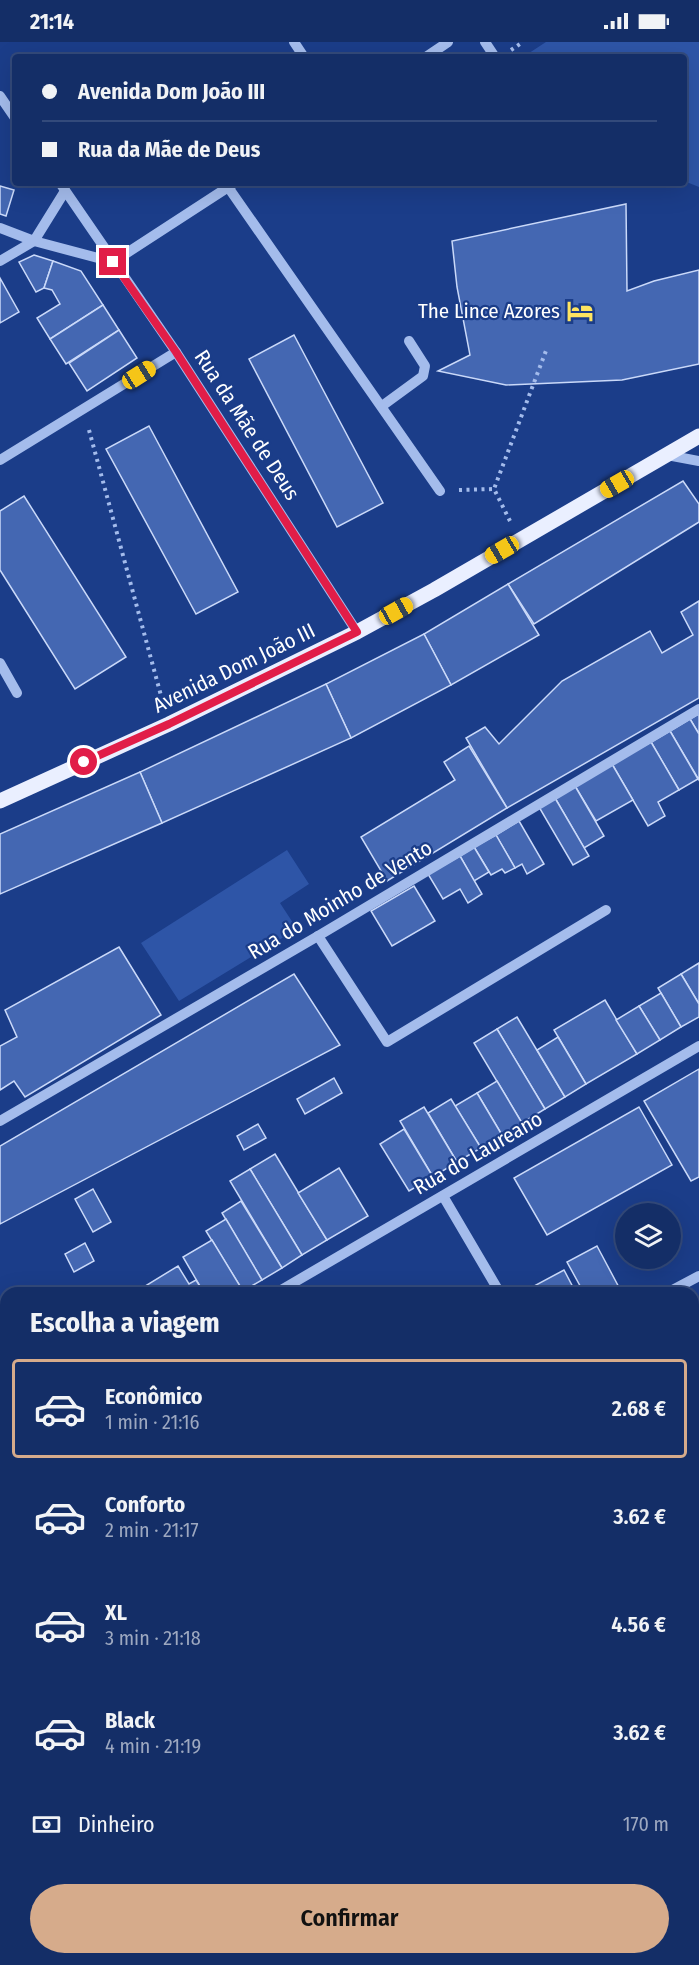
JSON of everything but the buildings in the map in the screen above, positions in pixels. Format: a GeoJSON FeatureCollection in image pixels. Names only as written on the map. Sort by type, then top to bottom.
{"type":"FeatureCollection","features":[{"type":"Feature","properties":{"kind":"main road","name":"Avenida Dom João III"},"geometry":{"type":"LineString","coordinates":[[0,801],[169,724],[357,632],[699,436]]}},
{"type":"Feature","properties":{"kind":"street"},"geometry":{"type":"LineString","coordinates":[[430,54],[448,42]]}},
{"type":"Feature","properties":{"kind":"street"},"geometry":{"type":"LineString","coordinates":[[0,96],[12,114]]}},
{"type":"Feature","properties":{"kind":"street"},"geometry":{"type":"LineString","coordinates":[[0,228],[34,241],[113,262],[229,186]]}},
{"type":"Feature","properties":{"kind":"street"},"geometry":{"type":"LineString","coordinates":[[232,186],[440,490]]}},
{"type":"Feature","properties":{"kind":"street"},"geometry":{"type":"LineString","coordinates":[[0,261],[34,241],[62,187]]}},
{"type":"Feature","properties":{"kind":"street","name":"Rua da Mãe de Deus"},"geometry":{"type":"LineString","coordinates":[[62,187],[176,352],[357,632]]}},
{"type":"Feature","properties":{"kind":"street"},"geometry":{"type":"LineString","coordinates":[[382,406],[423,376],[425,366],[409,341]]}},
{"type":"Feature","properties":{"kind":"street"},"geometry":{"type":"LineString","coordinates":[[0,460],[176,352]]}},
{"type":"Feature","properties":{"kind":"street"},"geometry":{"type":"LineString","coordinates":[[667,455],[699,461]]}},
{"type":"Feature","properties":{"kind":"street"},"geometry":{"type":"LineString","coordinates":[[0,663],[17,693]]}},
{"type":"Feature","properties":{"kind":"street","name":"Rua do Moinho de Vento"},"geometry":{"type":"LineString","coordinates":[[0,1121],[318,936],[699,709]]}},
{"type":"Feature","properties":{"kind":"street"},"geometry":{"type":"LineString","coordinates":[[318,936],[387,1042],[606,910]]}},
{"type":"Feature","properties":{"kind":"street","name":"Rua do Laureano"},"geometry":{"type":"LineString","coordinates":[[286,1287],[699,1046]]}},
{"type":"Feature","properties":{"kind":"street"},"geometry":{"type":"LineString","coordinates":[[443,1196],[496,1287]]}},
{"type":"Feature","properties":{"kind":"street"},"geometry":{"type":"LineString","coordinates":[[678,1287],[699,1276]]}},
{"type":"Feature","properties":{"kind":"path"},"geometry":{"type":"LineString","coordinates":[[519,540],[494,489],[547,348]]}},
{"type":"Feature","properties":{"kind":"path"},"geometry":{"type":"LineString","coordinates":[[83,409],[169,724]]}},
{"type":"Feature","properties":{"kind":"path"},"geometry":{"type":"LineString","coordinates":[[440,490],[494,489]]}},
{"type":"Feature","properties":{"kind":"shaded area"},"geometry":{"type":"Polygon","coordinates":[[[546,42],[699,42],[699,187],[687,182],[687,54],[528,54],[546,42]]]}},
{"type":"Feature","properties":{"kind":"shaded area"},"geometry":{"type":"Polygon","coordinates":[[[287,850],[309,884],[280,903],[297,929],[179,1001],[141,943],[287,850]]]}},
{"type":"Feature","properties":{"kind":"place","name":"The Lince Azores"},"geometry":{"type":"Point","coordinates":[580,311]}},
{"type":"Feature","properties":{"kind":"route"},"geometry":{"type":"LineString","coordinates":[[84,762],[169,724],[357,632],[176,352],[113,262]]}}]}
